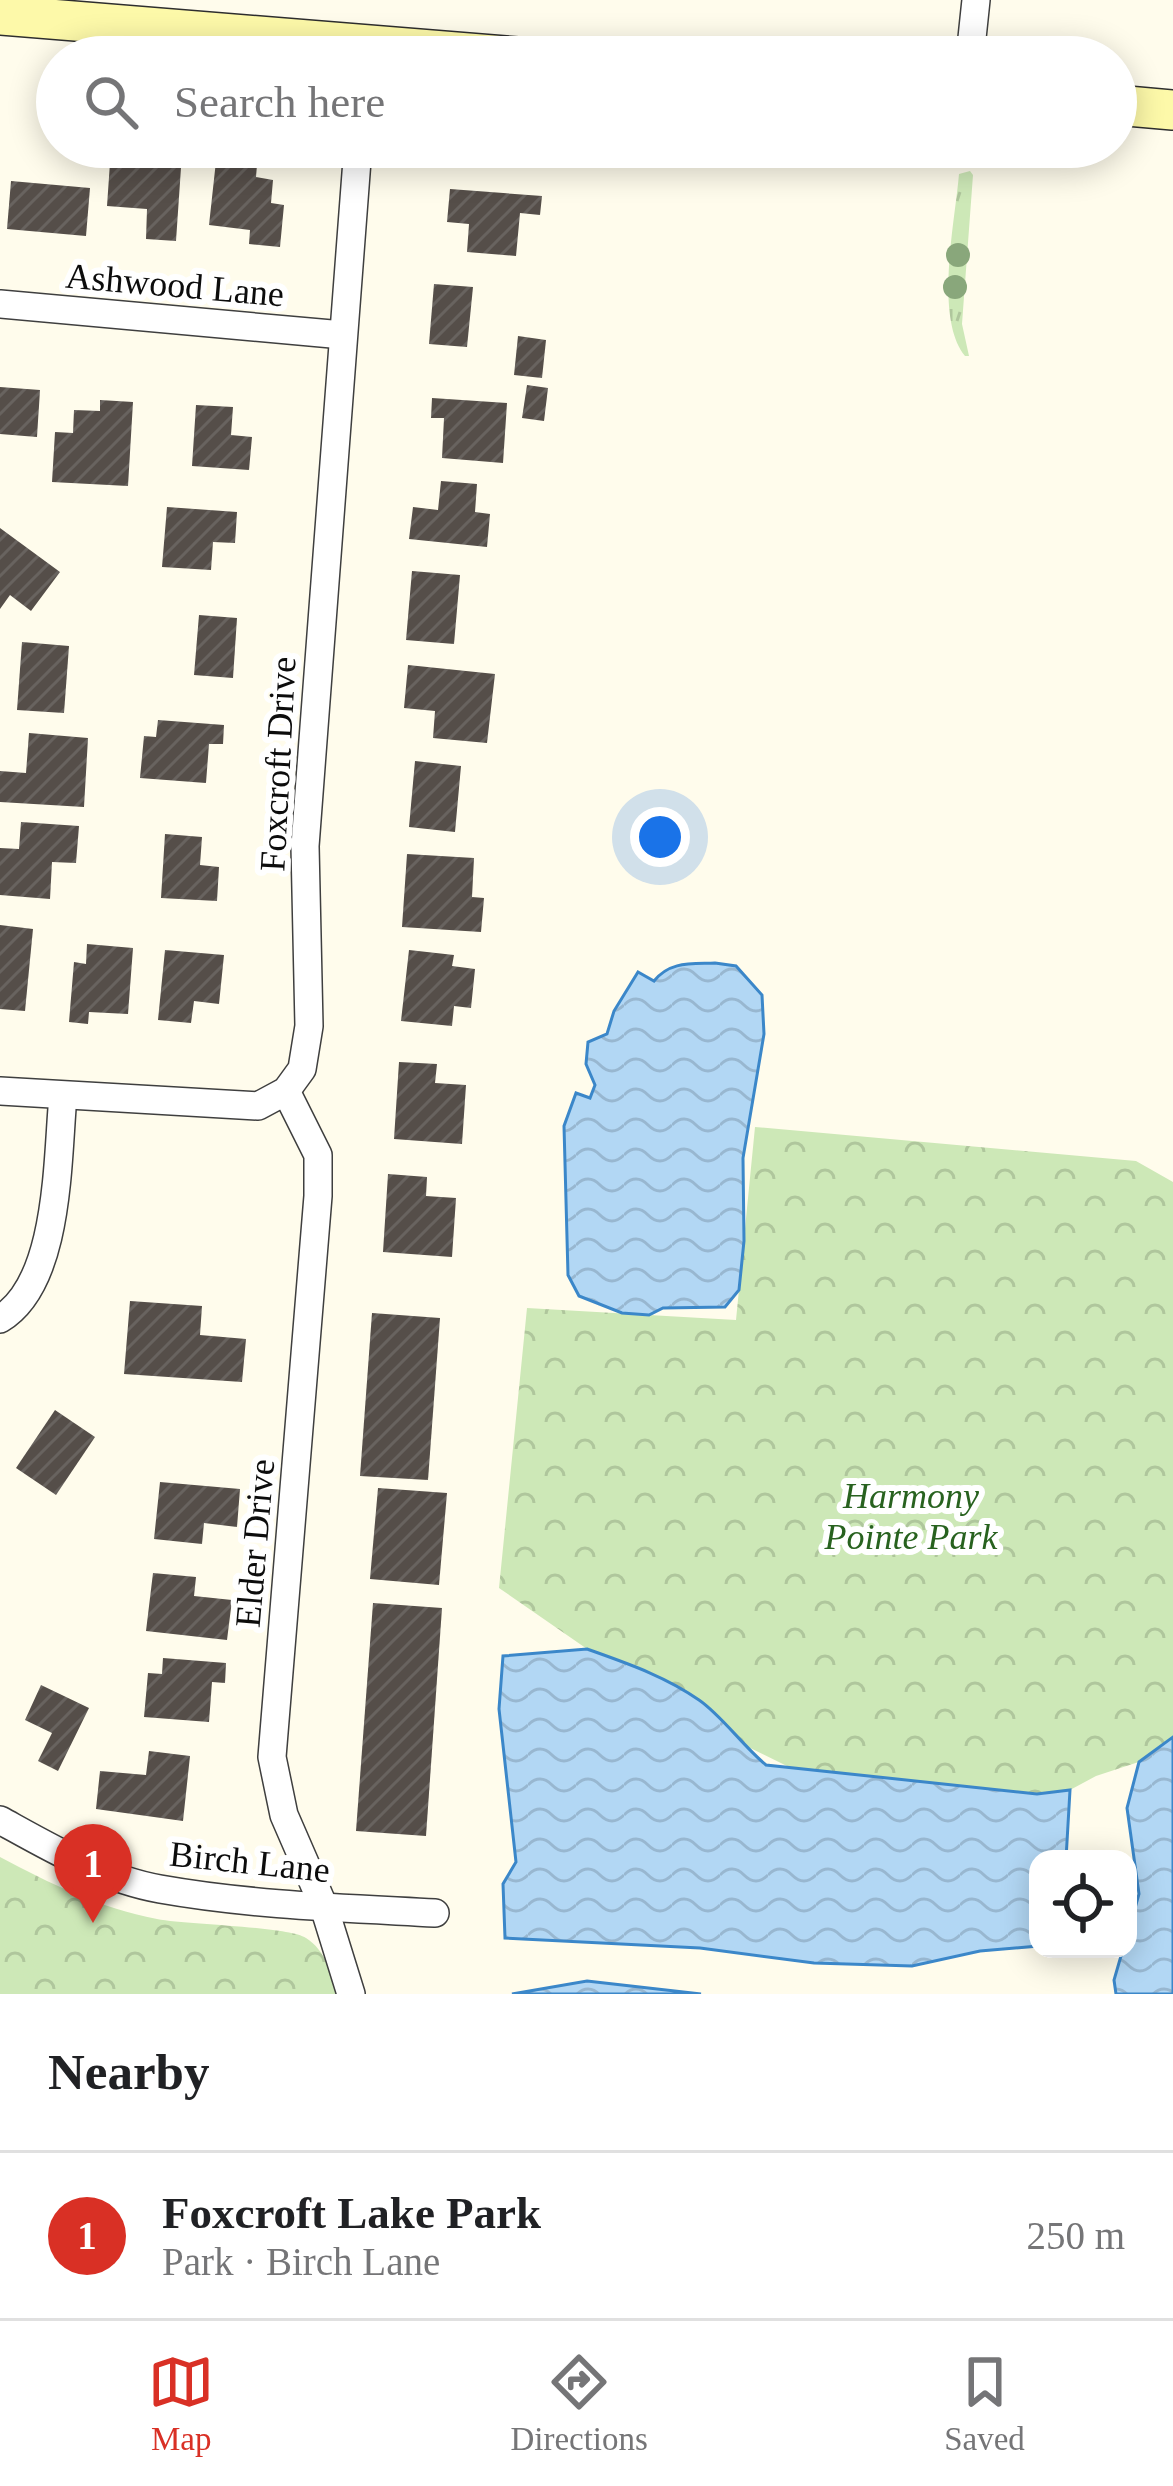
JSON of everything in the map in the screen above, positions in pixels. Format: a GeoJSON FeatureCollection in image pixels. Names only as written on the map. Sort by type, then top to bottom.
{"type":"FeatureCollection","features":[{"type":"Feature","properties":{"kind":"main road"},"geometry":{"type":"LineString","coordinates":[[0,15],[214,36]]}},
{"type":"Feature","properties":{"kind":"main road"},"geometry":{"type":"LineString","coordinates":[[1137,107],[1173,110]]}},
{"type":"Feature","properties":{"kind":"street"},"geometry":{"type":"LineString","coordinates":[[972,36],[976,0]]}},
{"type":"Feature","properties":{"kind":"street","name":"Foxcroft Drive"},"geometry":{"type":"LineString","coordinates":[[286,1091],[302,1069],[309,1026],[304,846],[356,168]]}},
{"type":"Feature","properties":{"kind":"street","name":"Ashwood Lane"},"geometry":{"type":"LineString","coordinates":[[0,304],[343,335]]}},
{"type":"Feature","properties":{"kind":"street"},"geometry":{"type":"LineString","coordinates":[[0,1090],[258,1106],[286,1091]]}},
{"type":"Feature","properties":{"kind":"street","name":"Elder Drive"},"geometry":{"type":"LineString","coordinates":[[286,1091],[318,1155],[318,1196],[272,1757],[284,1815],[324,1907],[351,1994]]}},
{"type":"Feature","properties":{"kind":"street"},"geometry":{"type":"LineString","coordinates":[[0,1319],[17,1308],[51,1237],[63,1096]]}},
{"type":"Feature","properties":{"kind":"street","name":"Birch Lane"},"geometry":{"type":"LineString","coordinates":[[0,1820],[68,1857],[156,1889],[435,1913]]}},
{"type":"Feature","properties":{"kind":"green space"},"geometry":{"type":"Polygon","coordinates":[[[970,171],[962,324],[969,356],[965,356],[950,318],[948,294],[959,174],[970,171]]]}},
{"type":"Feature","properties":{"kind":"green space","name":"Harmony Pointe Park"},"geometry":{"type":"Polygon","coordinates":[[[755,1127],[1136,1161],[1173,1182],[1173,1744],[1166,1753],[1096,1776],[1057,1797],[789,1767],[681,1714],[499,1588],[527,1308],[736,1320],[755,1127]]]}},
{"type":"Feature","properties":{"kind":"green space"},"geometry":{"type":"Polygon","coordinates":[[[0,1857],[76,1894],[136,1914],[306,1938],[323,1956],[336,1994],[0,1994],[0,1857]]]}},
{"type":"Feature","properties":{"kind":"water"},"geometry":{"type":"Polygon","coordinates":[[[736,966],[762,995],[764,1034],[743,1158],[739,1290],[725,1307],[622,1313],[579,1296],[568,1275],[564,1126],[576,1093],[590,1098],[595,1085],[586,1064],[588,1042],[607,1034],[614,1011],[638,972],[654,981],[674,967],[736,966]]]}},
{"type":"Feature","properties":{"kind":"water"},"geometry":{"type":"Polygon","coordinates":[[[587,1649],[645,1671],[699,1700],[766,1765],[1037,1794],[1070,1790],[1067,1850],[1029,1850],[1029,1947],[980,1951],[912,1966],[814,1963],[700,1948],[505,1938],[503,1884],[516,1862],[499,1709],[503,1656],[587,1649]]]}},
{"type":"Feature","properties":{"kind":"water"},"geometry":{"type":"Polygon","coordinates":[[[1173,1737],[1173,1994],[1116,1994],[1114,1980],[1120,1958],[1137,1958],[1137,1850],[1133,1850],[1127,1808],[1139,1762],[1173,1737]]]}},
{"type":"Feature","properties":{"kind":"water"},"geometry":{"type":"Polygon","coordinates":[[[587,1981],[701,1994],[512,1994],[587,1981]]]}},
{"type":"Feature","properties":{"kind":"building"},"geometry":{"type":"Polygon","coordinates":[[[110,168],[181,168],[176,241],[146,239],[147,209],[107,206],[110,168]]]}},
{"type":"Feature","properties":{"kind":"building"},"geometry":{"type":"Polygon","coordinates":[[[215,168],[257,168],[256,177],[273,180],[271,203],[284,205],[280,247],[249,244],[250,230],[209,225],[215,168]]]}},
{"type":"Feature","properties":{"kind":"building"},"geometry":{"type":"Polygon","coordinates":[[[11,181],[90,188],[86,236],[7,229],[11,181]]]}},
{"type":"Feature","properties":{"kind":"building"},"geometry":{"type":"Polygon","coordinates":[[[450,189],[542,196],[540,215],[520,213],[516,256],[467,252],[469,224],[447,222],[450,189]]]}},
{"type":"Feature","properties":{"kind":"building"},"geometry":{"type":"Polygon","coordinates":[[[434,284],[473,287],[467,347],[429,344],[434,284]]]}},
{"type":"Feature","properties":{"kind":"building"},"geometry":{"type":"Polygon","coordinates":[[[518,336],[546,340],[542,378],[514,375],[518,336]]]}},
{"type":"Feature","properties":{"kind":"building"},"geometry":{"type":"Polygon","coordinates":[[[527,385],[548,388],[544,421],[522,418],[527,385]]]}},
{"type":"Feature","properties":{"kind":"building"},"geometry":{"type":"Polygon","coordinates":[[[0,387],[40,390],[37,437],[0,434],[0,387]]]}},
{"type":"Feature","properties":{"kind":"building"},"geometry":{"type":"Polygon","coordinates":[[[432,398],[507,403],[503,463],[442,458],[444,418],[431,418],[432,398]]]}},
{"type":"Feature","properties":{"kind":"building"},"geometry":{"type":"Polygon","coordinates":[[[100,400],[133,402],[128,486],[52,482],[55,432],[73,433],[74,410],[100,411],[100,400]]]}},
{"type":"Feature","properties":{"kind":"building"},"geometry":{"type":"Polygon","coordinates":[[[196,405],[233,407],[231,435],[252,437],[249,470],[192,466],[196,405]]]}},
{"type":"Feature","properties":{"kind":"building"},"geometry":{"type":"Polygon","coordinates":[[[441,481],[477,484],[475,512],[490,514],[487,547],[409,539],[413,507],[438,510],[441,481]]]}},
{"type":"Feature","properties":{"kind":"building"},"geometry":{"type":"Polygon","coordinates":[[[167,507],[237,512],[235,543],[213,542],[211,570],[162,567],[167,507]]]}},
{"type":"Feature","properties":{"kind":"building"},"geometry":{"type":"Polygon","coordinates":[[[0,528],[60,572],[31,611],[10,595],[0,609],[0,528]]]}},
{"type":"Feature","properties":{"kind":"building"},"geometry":{"type":"Polygon","coordinates":[[[412,571],[460,575],[454,644],[406,640],[412,571]]]}},
{"type":"Feature","properties":{"kind":"building"},"geometry":{"type":"Polygon","coordinates":[[[199,615],[237,618],[233,678],[194,675],[199,615]]]}},
{"type":"Feature","properties":{"kind":"building"},"geometry":{"type":"Polygon","coordinates":[[[22,642],[69,646],[64,713],[17,710],[22,642]]]}},
{"type":"Feature","properties":{"kind":"building"},"geometry":{"type":"Polygon","coordinates":[[[408,665],[495,674],[487,743],[433,738],[435,711],[404,708],[408,665]]]}},
{"type":"Feature","properties":{"kind":"building"},"geometry":{"type":"Polygon","coordinates":[[[158,720],[224,725],[223,744],[209,744],[206,783],[140,778],[144,736],[156,737],[158,720]]]}},
{"type":"Feature","properties":{"kind":"building"},"geometry":{"type":"Polygon","coordinates":[[[29,733],[88,738],[84,807],[0,802],[0,771],[26,773],[29,733]]]}},
{"type":"Feature","properties":{"kind":"building"},"geometry":{"type":"Polygon","coordinates":[[[415,761],[461,766],[455,832],[409,827],[415,761]]]}},
{"type":"Feature","properties":{"kind":"building"},"geometry":{"type":"Polygon","coordinates":[[[21,822],[79,826],[76,863],[52,862],[50,899],[0,895],[0,848],[19,849],[21,822]]]}},
{"type":"Feature","properties":{"kind":"building"},"geometry":{"type":"Polygon","coordinates":[[[165,834],[202,837],[200,865],[219,867],[217,901],[161,898],[165,834]]]}},
{"type":"Feature","properties":{"kind":"building"},"geometry":{"type":"Polygon","coordinates":[[[407,854],[474,858],[472,897],[484,898],[481,932],[402,927],[407,854]]]}},
{"type":"Feature","properties":{"kind":"building"},"geometry":{"type":"Polygon","coordinates":[[[0,925],[33,929],[25,1011],[0,1009],[0,925]]]}},
{"type":"Feature","properties":{"kind":"building"},"geometry":{"type":"Polygon","coordinates":[[[87,944],[133,948],[128,1014],[89,1012],[88,1024],[69,1022],[74,962],[86,964],[87,944]]]}},
{"type":"Feature","properties":{"kind":"building"},"geometry":{"type":"Polygon","coordinates":[[[165,950],[224,955],[219,1004],[194,1001],[191,1023],[158,1020],[165,950]]]}},
{"type":"Feature","properties":{"kind":"building"},"geometry":{"type":"Polygon","coordinates":[[[409,950],[454,955],[452,966],[475,969],[471,1008],[454,1006],[452,1026],[401,1021],[409,950]]]}},
{"type":"Feature","properties":{"kind":"building"},"geometry":{"type":"Polygon","coordinates":[[[399,1062],[437,1064],[435,1083],[466,1085],[462,1144],[394,1139],[399,1062]]]}},
{"type":"Feature","properties":{"kind":"building"},"geometry":{"type":"Polygon","coordinates":[[[388,1174],[427,1177],[426,1196],[456,1198],[452,1257],[383,1252],[388,1174]]]}},
{"type":"Feature","properties":{"kind":"building"},"geometry":{"type":"Polygon","coordinates":[[[130,1301],[202,1306],[200,1335],[246,1339],[242,1382],[124,1374],[130,1301]]]}},
{"type":"Feature","properties":{"kind":"building"},"geometry":{"type":"Polygon","coordinates":[[[372,1313],[440,1318],[428,1480],[360,1476],[372,1313]]]}},
{"type":"Feature","properties":{"kind":"building"},"geometry":{"type":"Polygon","coordinates":[[[55,1410],[95,1437],[56,1495],[16,1468],[55,1410]]]}},
{"type":"Feature","properties":{"kind":"building"},"geometry":{"type":"Polygon","coordinates":[[[160,1482],[240,1489],[237,1527],[204,1523],[202,1544],[154,1539],[160,1482]]]}},
{"type":"Feature","properties":{"kind":"building"},"geometry":{"type":"Polygon","coordinates":[[[378,1488],[447,1493],[439,1585],[370,1579],[378,1488]]]}},
{"type":"Feature","properties":{"kind":"building"},"geometry":{"type":"Polygon","coordinates":[[[153,1573],[196,1577],[194,1596],[232,1600],[227,1640],[146,1631],[153,1573]]]}},
{"type":"Feature","properties":{"kind":"building"},"geometry":{"type":"Polygon","coordinates":[[[373,1603],[442,1608],[426,1836],[356,1831],[373,1603]]]}},
{"type":"Feature","properties":{"kind":"building"},"geometry":{"type":"Polygon","coordinates":[[[163,1658],[226,1663],[225,1683],[212,1682],[209,1722],[144,1717],[148,1673],[162,1674],[163,1658]]]}},
{"type":"Feature","properties":{"kind":"building"},"geometry":{"type":"Polygon","coordinates":[[[41,1685],[89,1708],[58,1771],[38,1761],[52,1733],[25,1720],[41,1685]]]}},
{"type":"Feature","properties":{"kind":"building"},"geometry":{"type":"Polygon","coordinates":[[[149,1751],[190,1756],[183,1821],[96,1809],[100,1771],[146,1775],[149,1751]]]}},
{"type":"Feature","properties":{"kind":"place","name":"Foxcroft Lake Park"},"geometry":{"type":"Point","coordinates":[93,1923]}}]}
